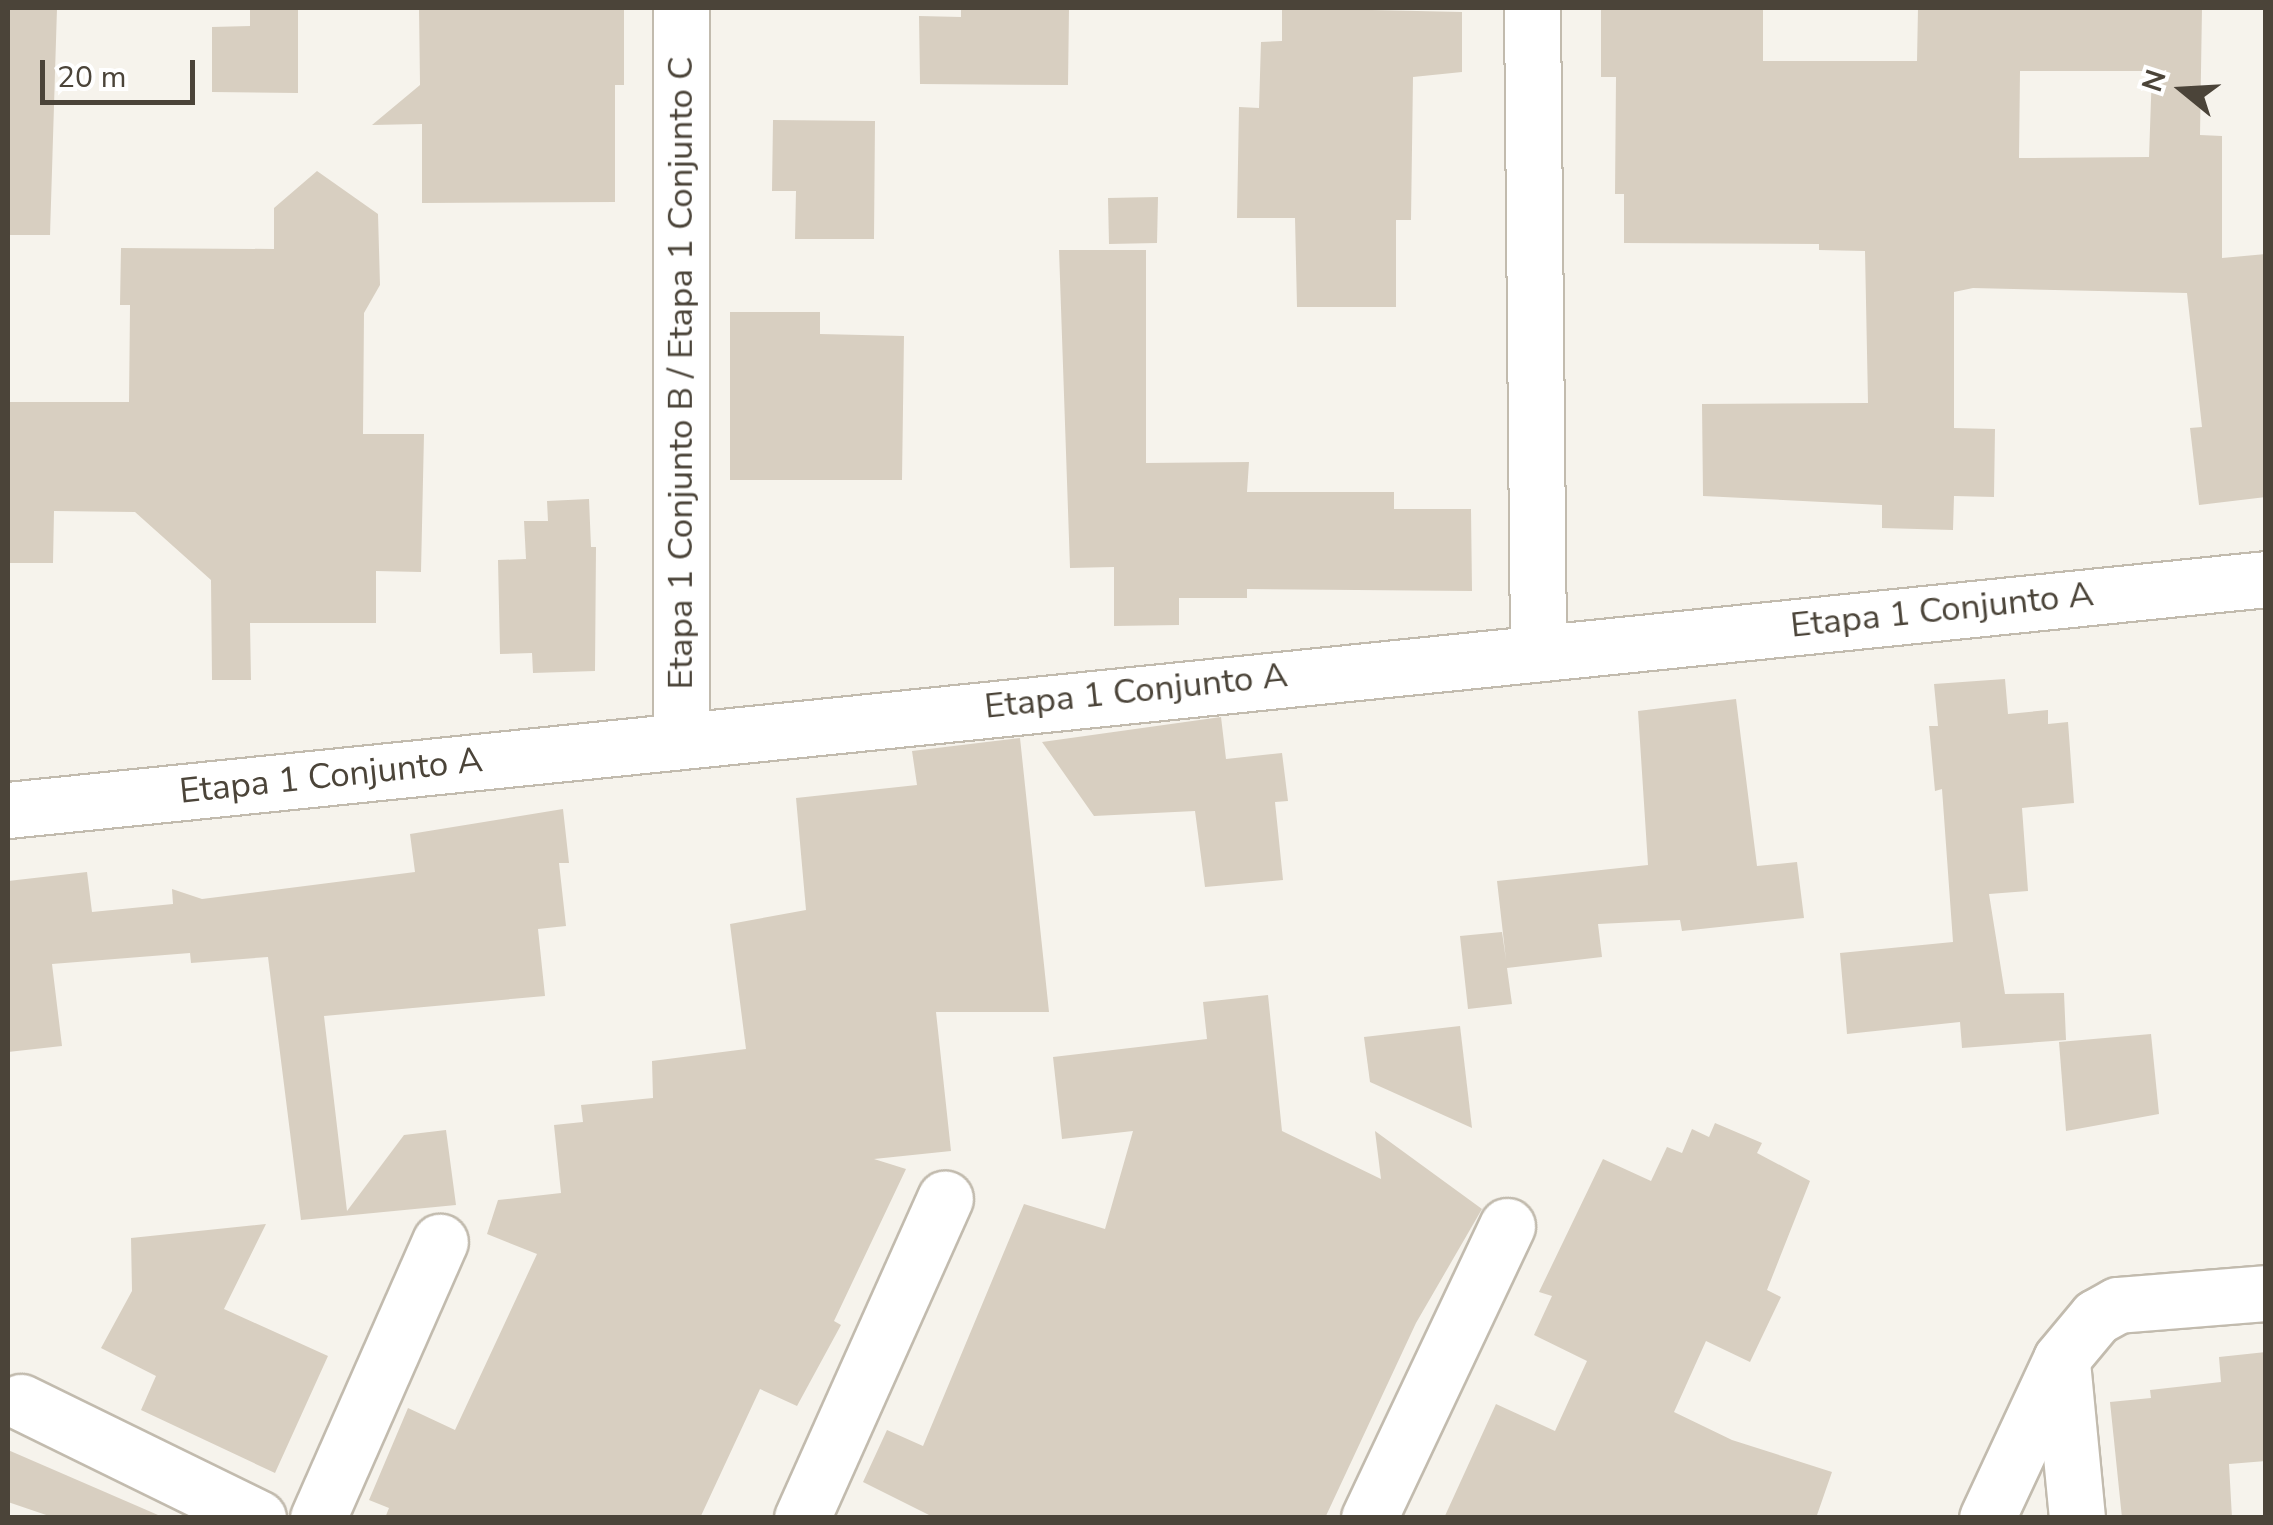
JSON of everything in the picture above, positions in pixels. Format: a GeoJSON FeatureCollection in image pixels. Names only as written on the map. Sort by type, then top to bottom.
{"type":"FeatureCollection","features":[{"type":"Feature","properties":{"kind":"street","name":"Etapa 1 Conjunto B / Etapa 1 Conjunto C"},"geometry":{"type":"LineString","coordinates":[[680,8],[681,738]]}},
{"type":"Feature","properties":{"kind":"street"},"geometry":{"type":"LineString","coordinates":[[1532,8],[1538,650]]}},
{"type":"Feature","properties":{"kind":"street","name":"Etapa 1 Conjunto A"},"geometry":{"type":"LineString","coordinates":[[8,810],[1538,650],[2266,579]]}},
{"type":"Feature","properties":{"kind":"street"},"geometry":{"type":"LineString","coordinates":[[802,1518],[944,1198]]}},
{"type":"Feature","properties":{"kind":"street"},"geometry":{"type":"LineString","coordinates":[[1368,1518],[1506,1226]]}},
{"type":"Feature","properties":{"kind":"street"},"geometry":{"type":"LineString","coordinates":[[318,1518],[440,1242]]}},
{"type":"Feature","properties":{"kind":"street"},"geometry":{"type":"LineString","coordinates":[[1987,1518],[2061,1359],[2080,1331],[2118,1305],[2266,1294]]}},
{"type":"Feature","properties":{"kind":"street"},"geometry":{"type":"LineString","coordinates":[[2061,1359],[2077,1518]]}},
{"type":"Feature","properties":{"kind":"street"},"geometry":{"type":"LineString","coordinates":[[21,1402],[258,1518]]}},
{"type":"Feature","properties":{"kind":"building"},"geometry":{"type":"Polygon","coordinates":[[[8,8],[57,8],[50,235],[8,235],[8,8]]]}},
{"type":"Feature","properties":{"kind":"building"},"geometry":{"type":"Polygon","coordinates":[[[250,8],[298,8],[298,93],[212,92],[212,27],[250,26],[250,8]]]}},
{"type":"Feature","properties":{"kind":"building"},"geometry":{"type":"Polygon","coordinates":[[[419,8],[624,8],[624,85],[615,85],[615,202],[422,203],[422,124],[372,125],[420,85],[419,8]]]}},
{"type":"Feature","properties":{"kind":"building"},"geometry":{"type":"Polygon","coordinates":[[[961,8],[1069,8],[1068,85],[920,84],[919,16],[961,17],[961,8]]]}},
{"type":"Feature","properties":{"kind":"building"},"geometry":{"type":"Polygon","coordinates":[[[1282,8],[1462,12],[1462,72],[1413,77],[1411,220],[1396,220],[1396,307],[1297,307],[1295,218],[1237,218],[1239,107],[1259,108],[1261,42],[1282,41],[1282,8]]]}},
{"type":"Feature","properties":{"kind":"building"},"geometry":{"type":"Polygon","coordinates":[[[1601,8],[1763,8],[1763,61],[1917,61],[1918,8],[2202,8],[2200,135],[2222,136],[2222,258],[2266,254],[2266,497],[2199,505],[2190,428],[2202,427],[2187,293],[1973,288],[1954,292],[1954,428],[1995,429],[1994,497],[1954,496],[1953,530],[1882,528],[1882,505],[1703,496],[1702,404],[1868,403],[1865,251],[1819,250],[1819,244],[1624,243],[1624,194],[1615,194],[1616,77],[1601,77],[1601,8]],[[2020,71],[2019,158],[2149,157],[2152,71],[2020,71]]]}},
{"type":"Feature","properties":{"kind":"building"},"geometry":{"type":"Polygon","coordinates":[[[773,120],[875,121],[874,239],[795,239],[796,191],[772,191],[773,120]]]}},
{"type":"Feature","properties":{"kind":"building"},"geometry":{"type":"Polygon","coordinates":[[[317,171],[378,214],[380,285],[364,313],[363,434],[424,434],[421,572],[376,571],[376,623],[250,623],[251,680],[212,680],[211,580],[135,512],[54,511],[53,563],[8,563],[8,402],[129,402],[130,305],[120,305],[121,248],[274,249],[274,208],[317,171]]]}},
{"type":"Feature","properties":{"kind":"building"},"geometry":{"type":"Polygon","coordinates":[[[1158,197],[1157,243],[1109,244],[1108,198],[1158,197]]]}},
{"type":"Feature","properties":{"kind":"building"},"geometry":{"type":"Polygon","coordinates":[[[1059,250],[1146,250],[1146,463],[1249,462],[1247,492],[1394,492],[1394,509],[1471,509],[1472,591],[1247,589],[1247,598],[1179,598],[1179,625],[1114,626],[1114,567],[1070,568],[1059,250]]]}},
{"type":"Feature","properties":{"kind":"building"},"geometry":{"type":"Polygon","coordinates":[[[730,312],[820,312],[820,334],[904,336],[902,480],[730,480],[730,312]]]}},
{"type":"Feature","properties":{"kind":"building"},"geometry":{"type":"Polygon","coordinates":[[[589,499],[591,547],[596,547],[595,671],[533,673],[532,653],[500,654],[498,560],[526,559],[524,521],[548,521],[547,501],[589,499]]]}},
{"type":"Feature","properties":{"kind":"building"},"geometry":{"type":"Polygon","coordinates":[[[2005,679],[2008,714],[2048,710],[2048,724],[2068,722],[2074,803],[2022,808],[2028,891],[1989,894],[2005,994],[2064,993],[2066,1040],[1962,1048],[1960,1022],[1847,1034],[1840,953],[1953,942],[1942,789],[1935,791],[1929,726],[1938,726],[1934,684],[2005,679]]]}},
{"type":"Feature","properties":{"kind":"building"},"geometry":{"type":"Polygon","coordinates":[[[1736,699],[1757,866],[1797,862],[1804,918],[1682,931],[1680,920],[1598,924],[1602,957],[1507,968],[1512,1004],[1468,1009],[1460,936],[1502,932],[1506,960],[1497,881],[1648,865],[1638,711],[1736,699]]]}},
{"type":"Feature","properties":{"kind":"building"},"geometry":{"type":"Polygon","coordinates":[[[1221,717],[1226,759],[1282,753],[1288,801],[1275,802],[1283,880],[1205,887],[1195,811],[1094,816],[1042,742],[1221,717]]]}},
{"type":"Feature","properties":{"kind":"building"},"geometry":{"type":"Polygon","coordinates":[[[1020,738],[1049,1012],[936,1012],[951,1151],[874,1159],[906,1169],[834,1321],[841,1325],[797,1406],[760,1389],[700,1518],[385,1518],[389,1508],[369,1500],[408,1408],[455,1430],[537,1254],[487,1234],[498,1200],[561,1193],[554,1125],[583,1122],[581,1105],[653,1098],[652,1061],[746,1049],[730,924],[806,910],[796,798],[917,785],[912,751],[1020,738]]]}},
{"type":"Feature","properties":{"kind":"building"},"geometry":{"type":"Polygon","coordinates":[[[563,809],[569,863],[559,863],[566,926],[538,929],[545,996],[324,1016],[347,1211],[404,1135],[446,1130],[456,1205],[301,1220],[268,957],[191,963],[190,953],[52,964],[62,1046],[8,1052],[8,881],[87,872],[92,912],[173,904],[172,889],[202,899],[415,872],[410,834],[563,809]]]}},
{"type":"Feature","properties":{"kind":"building"},"geometry":{"type":"Polygon","coordinates":[[[1268,995],[1282,1131],[1381,1179],[1375,1131],[1482,1209],[1416,1323],[1325,1518],[935,1518],[863,1482],[887,1430],[923,1446],[1024,1204],[1105,1229],[1133,1131],[1062,1139],[1053,1057],[1207,1039],[1203,1002],[1268,995]]]}},
{"type":"Feature","properties":{"kind":"building"},"geometry":{"type":"Polygon","coordinates":[[[1460,1026],[1472,1128],[1370,1082],[1364,1037],[1460,1026]]]}},
{"type":"Feature","properties":{"kind":"building"},"geometry":{"type":"Polygon","coordinates":[[[2151,1034],[2159,1114],[2066,1131],[2059,1042],[2151,1034]]]}},
{"type":"Feature","properties":{"kind":"building"},"geometry":{"type":"Polygon","coordinates":[[[1715,1123],[1762,1143],[1757,1153],[1810,1181],[1767,1290],[1781,1297],[1750,1362],[1706,1341],[1674,1412],[1732,1440],[1832,1472],[1816,1518],[1444,1518],[1496,1404],[1555,1431],[1587,1361],[1534,1335],[1552,1296],[1539,1292],[1603,1159],[1651,1181],[1667,1147],[1682,1153],[1692,1129],[1709,1137],[1715,1123]]]}},
{"type":"Feature","properties":{"kind":"building"},"geometry":{"type":"Polygon","coordinates":[[[266,1224],[224,1309],[328,1356],[275,1473],[141,1410],[156,1376],[101,1348],[132,1291],[131,1238],[266,1224]]]}},
{"type":"Feature","properties":{"kind":"building"},"geometry":{"type":"Polygon","coordinates":[[[2266,1352],[2266,1461],[2229,1464],[2232,1518],[2122,1518],[2110,1402],[2151,1398],[2150,1390],[2221,1382],[2219,1357],[2266,1352]]]}},
{"type":"Feature","properties":{"kind":"building"},"geometry":{"type":"Polygon","coordinates":[[[8,1450],[165,1518],[55,1518],[8,1502],[8,1450]]]}}]}
